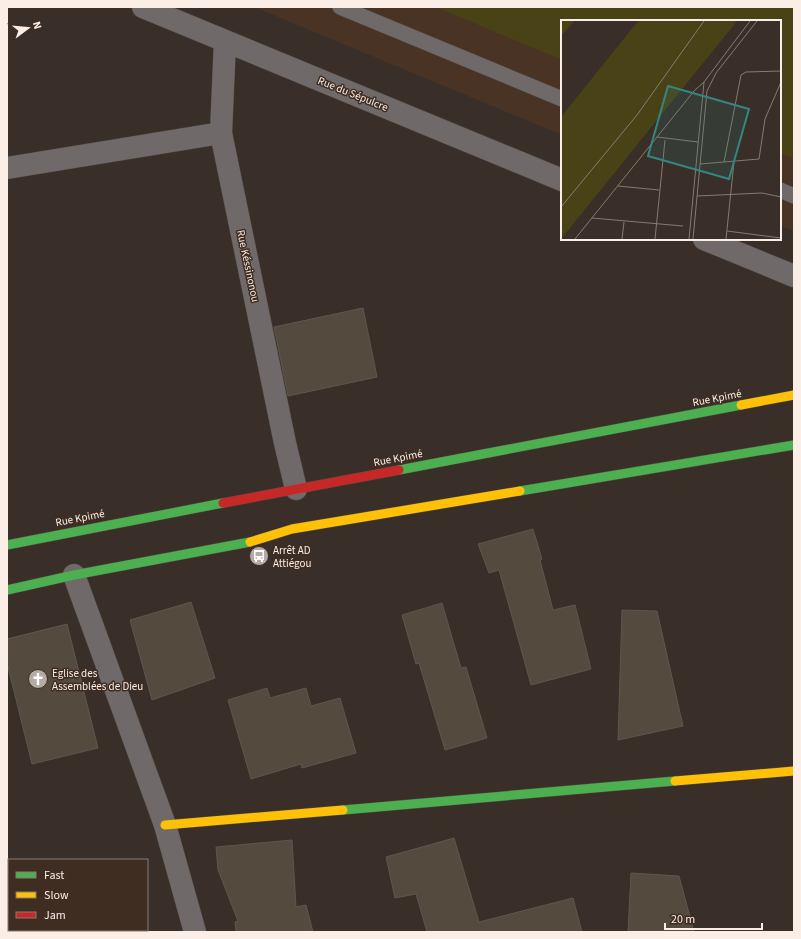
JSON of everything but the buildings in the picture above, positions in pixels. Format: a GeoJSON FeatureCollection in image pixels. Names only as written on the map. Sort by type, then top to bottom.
{"type":"FeatureCollection","features":[{"type":"Feature","properties":{"kind":"main road","name":"Rue Kpimé"},"geometry":{"type":"LineString","coordinates":[[7,545],[794,395]]}},
{"type":"Feature","properties":{"kind":"main road"},"geometry":{"type":"LineString","coordinates":[[7,590],[74,575],[254,541],[292,529],[794,445]]}},
{"type":"Feature","properties":{"kind":"main road"},"geometry":{"type":"LineString","coordinates":[[165,825],[794,771]]}},
{"type":"Feature","properties":{"kind":"street","name":"Rue du Sépulcre"},"geometry":{"type":"LineString","coordinates":[[144,7],[561,180]]}},
{"type":"Feature","properties":{"kind":"street","name":"Rue Késsinonou"},"geometry":{"type":"LineString","coordinates":[[225,41],[221,133],[296,489]]}},
{"type":"Feature","properties":{"kind":"street"},"geometry":{"type":"LineString","coordinates":[[7,168],[221,133]]}},
{"type":"Feature","properties":{"kind":"street"},"geometry":{"type":"LineString","coordinates":[[706,240],[794,276]]}},
{"type":"Feature","properties":{"kind":"street"},"geometry":{"type":"LineString","coordinates":[[74,575],[165,825],[194,932]]}},
{"type":"Feature","properties":{"kind":"lane"},"geometry":{"type":"LineString","coordinates":[[340,7],[561,99]]}},
{"type":"Feature","properties":{"kind":"lane"},"geometry":{"type":"LineString","coordinates":[[781,190],[794,196]]}},
{"type":"Feature","properties":{"kind":"shaded area"},"geometry":{"type":"Polygon","coordinates":[[[254,7],[794,7],[794,231],[781,226],[781,20],[561,20],[561,135],[254,7]]]}},
{"type":"Feature","properties":{"kind":"shaded area"},"geometry":{"type":"Polygon","coordinates":[[[436,7],[794,7],[794,159],[781,153],[781,20],[561,20],[561,60],[436,7]]]}},
{"type":"Feature","properties":{"kind":"traffic: fast"},"geometry":{"type":"LineString","coordinates":[[399,470],[741,405]]}},
{"type":"Feature","properties":{"kind":"traffic: fast"},"geometry":{"type":"LineString","coordinates":[[520,491],[794,445]]}},
{"type":"Feature","properties":{"kind":"traffic: fast"},"geometry":{"type":"LineString","coordinates":[[7,545],[223,503]]}},
{"type":"Feature","properties":{"kind":"traffic: fast"},"geometry":{"type":"LineString","coordinates":[[7,590],[74,575],[250,542]]}},
{"type":"Feature","properties":{"kind":"traffic: fast"},"geometry":{"type":"LineString","coordinates":[[343,810],[675,781]]}},
{"type":"Feature","properties":{"kind":"traffic: slow"},"geometry":{"type":"LineString","coordinates":[[741,405],[794,395]]}},
{"type":"Feature","properties":{"kind":"traffic: slow"},"geometry":{"type":"LineString","coordinates":[[250,542],[292,529],[520,491]]}},
{"type":"Feature","properties":{"kind":"traffic: slow"},"geometry":{"type":"LineString","coordinates":[[675,781],[794,771]]}},
{"type":"Feature","properties":{"kind":"traffic: slow"},"geometry":{"type":"LineString","coordinates":[[165,825],[343,810]]}},
{"type":"Feature","properties":{"kind":"traffic: jam"},"geometry":{"type":"LineString","coordinates":[[223,503],[399,470]]}},
{"type":"Feature","properties":{"kind":"place","name":"Arrêt AD Attiégou"},"geometry":{"type":"Point","coordinates":[259,556]}},
{"type":"Feature","properties":{"kind":"place","name":"Eglise des Assemblées de Dieu"},"geometry":{"type":"Point","coordinates":[38,679]}}]}
